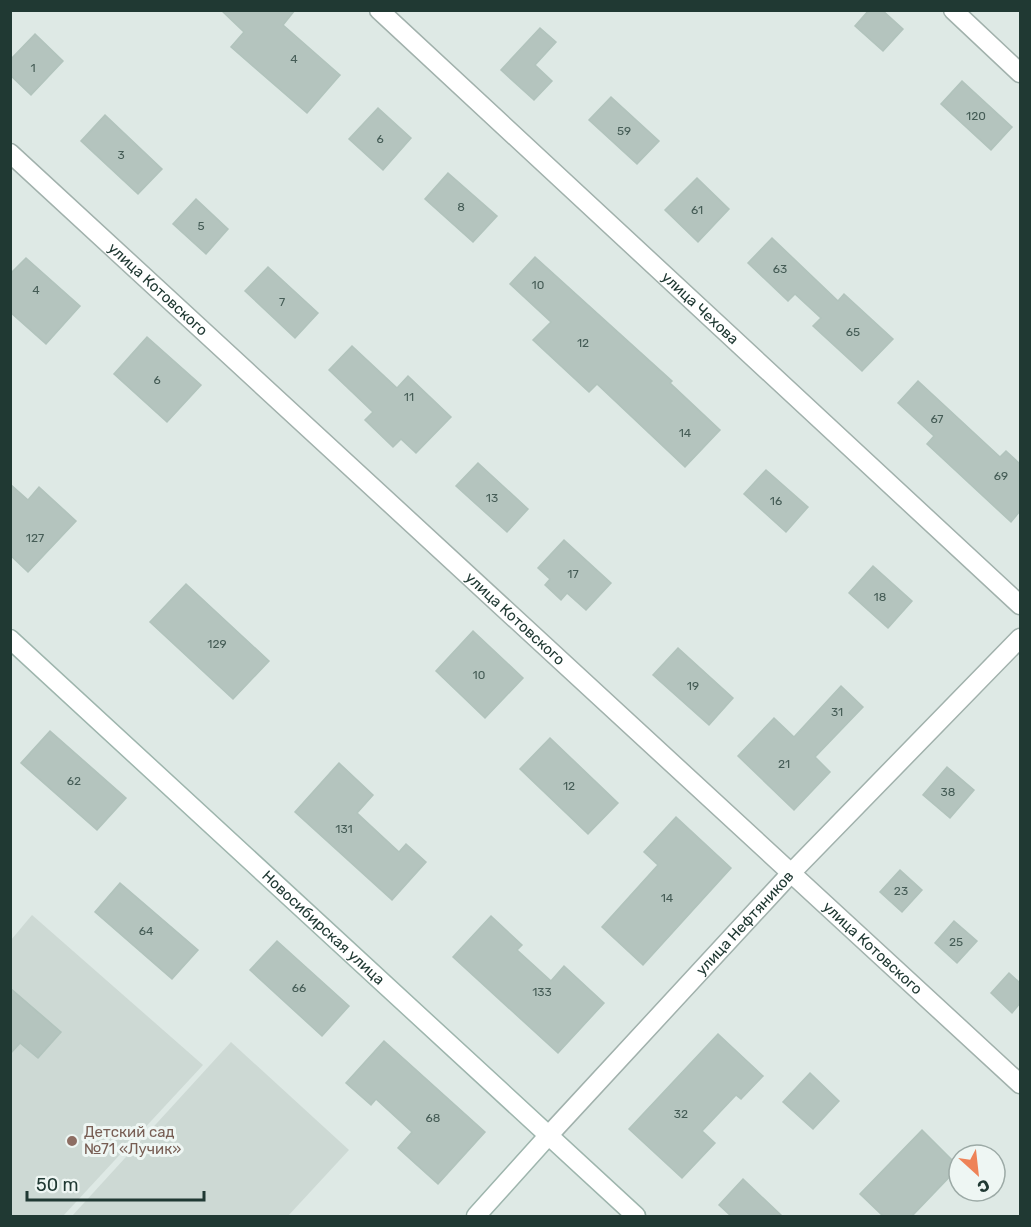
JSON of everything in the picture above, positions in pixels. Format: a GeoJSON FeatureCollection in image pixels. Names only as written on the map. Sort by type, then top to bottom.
{"type":"FeatureCollection","features":[{"type":"Feature","properties":{"kind":"street","name":"улица Чехова"},"geometry":{"type":"LineString","coordinates":[[379,10],[1020,605]]}},
{"type":"Feature","properties":{"kind":"street"},"geometry":{"type":"LineString","coordinates":[[952,10],[1020,73]]}},
{"type":"Feature","properties":{"kind":"street","name":"улица Котовского"},"geometry":{"type":"LineString","coordinates":[[10,153],[1020,1084]]}},
{"type":"Feature","properties":{"kind":"street","name":"улица Нефтяников"},"geometry":{"type":"LineString","coordinates":[[476,1216],[792,872],[1020,638]]}},
{"type":"Feature","properties":{"kind":"street","name":"Новосибирская улица"},"geometry":{"type":"LineString","coordinates":[[10,639],[636,1216]]}},
{"type":"Feature","properties":{"kind":"shaded area","name":"Детский сад №71 «Лучик»"},"geometry":{"type":"Polygon","coordinates":[[[32,915],[203,1065],[63,1216],[11,1216],[11,940],[32,915]]]}},
{"type":"Feature","properties":{"kind":"shaded area"},"geometry":{"type":"Polygon","coordinates":[[[231,1042],[349,1150],[288,1216],[72,1216],[231,1042]]]}},
{"type":"Feature","properties":{"kind":"building"},"geometry":{"type":"Polygon","coordinates":[[[221,10],[295,10],[283,25],[340,75],[307,113],[231,47],[244,32],[221,10]]]}},
{"type":"Feature","properties":{"kind":"building"},"geometry":{"type":"Polygon","coordinates":[[[869,10],[882,10],[903,29],[883,51],[855,26],[869,10]]]}},
{"type":"Feature","properties":{"kind":"building"},"geometry":{"type":"Polygon","coordinates":[[[540,28],[556,42],[535,65],[552,81],[534,100],[501,70],[540,28]]]}},
{"type":"Feature","properties":{"kind":"building"},"geometry":{"type":"Polygon","coordinates":[[[35,34],[63,61],[31,95],[10,75],[10,60],[35,34]]]}},
{"type":"Feature","properties":{"kind":"building"},"geometry":{"type":"Polygon","coordinates":[[[962,81],[1012,127],[991,150],[941,104],[962,81]]]}},
{"type":"Feature","properties":{"kind":"building"},"geometry":{"type":"Polygon","coordinates":[[[611,97],[659,141],[637,164],[589,120],[611,97]]]}},
{"type":"Feature","properties":{"kind":"building"},"geometry":{"type":"Polygon","coordinates":[[[378,108],[411,138],[383,170],[349,139],[378,108]]]}},
{"type":"Feature","properties":{"kind":"building"},"geometry":{"type":"Polygon","coordinates":[[[105,115],[162,169],[138,194],[81,141],[105,115]]]}},
{"type":"Feature","properties":{"kind":"building"},"geometry":{"type":"Polygon","coordinates":[[[448,173],[497,216],[473,242],[425,199],[448,173]]]}},
{"type":"Feature","properties":{"kind":"building"},"geometry":{"type":"Polygon","coordinates":[[[697,178],[729,209],[698,242],[665,210],[697,178]]]}},
{"type":"Feature","properties":{"kind":"building"},"geometry":{"type":"Polygon","coordinates":[[[196,199],[228,229],[206,254],[173,224],[196,199]]]}},
{"type":"Feature","properties":{"kind":"building"},"geometry":{"type":"Polygon","coordinates":[[[772,238],[838,301],[844,294],[893,339],[862,371],[813,326],[821,318],[795,294],[788,301],[748,263],[772,238]]]}},
{"type":"Feature","properties":{"kind":"building"},"geometry":{"type":"Polygon","coordinates":[[[535,257],[672,381],[670,383],[720,430],[685,467],[597,384],[589,392],[533,340],[551,322],[510,284],[535,257]]]}},
{"type":"Feature","properties":{"kind":"building"},"geometry":{"type":"Polygon","coordinates":[[[26,258],[80,306],[46,344],[10,312],[10,274],[26,258]]]}},
{"type":"Feature","properties":{"kind":"building"},"geometry":{"type":"Polygon","coordinates":[[[268,267],[318,313],[295,338],[245,291],[268,267]]]}},
{"type":"Feature","properties":{"kind":"building"},"geometry":{"type":"Polygon","coordinates":[[[147,337],[201,385],[167,422],[114,374],[147,337]]]}},
{"type":"Feature","properties":{"kind":"building"},"geometry":{"type":"Polygon","coordinates":[[[352,346],[397,388],[408,376],[451,417],[416,453],[401,439],[393,447],[365,420],[373,412],[329,370],[352,346]]]}},
{"type":"Feature","properties":{"kind":"building"},"geometry":{"type":"Polygon","coordinates":[[[918,381],[1000,457],[1006,451],[1020,464],[1020,511],[1011,522],[927,444],[934,436],[898,403],[918,381]]]}},
{"type":"Feature","properties":{"kind":"building"},"geometry":{"type":"Polygon","coordinates":[[[478,463],[528,509],[507,532],[456,486],[478,463]]]}},
{"type":"Feature","properties":{"kind":"building"},"geometry":{"type":"Polygon","coordinates":[[[766,470],[808,507],[786,532],[744,494],[766,470]]]}},
{"type":"Feature","properties":{"kind":"building"},"geometry":{"type":"Polygon","coordinates":[[[10,484],[28,500],[39,487],[76,521],[28,572],[10,555],[10,484]]]}},
{"type":"Feature","properties":{"kind":"building"},"geometry":{"type":"Polygon","coordinates":[[[564,540],[611,583],[586,610],[567,593],[561,600],[545,585],[550,579],[538,568],[564,540]]]}},
{"type":"Feature","properties":{"kind":"building"},"geometry":{"type":"Polygon","coordinates":[[[873,566],[912,601],[888,628],[849,593],[873,566]]]}},
{"type":"Feature","properties":{"kind":"building"},"geometry":{"type":"Polygon","coordinates":[[[186,584],[269,661],[233,699],[150,622],[186,584]]]}},
{"type":"Feature","properties":{"kind":"building"},"geometry":{"type":"Polygon","coordinates":[[[473,631],[523,678],[485,718],[436,671],[473,631]]]}},
{"type":"Feature","properties":{"kind":"building"},"geometry":{"type":"Polygon","coordinates":[[[678,648],[733,698],[709,725],[653,675],[678,648]]]}},
{"type":"Feature","properties":{"kind":"building"},"geometry":{"type":"Polygon","coordinates":[[[841,686],[863,707],[815,757],[830,772],[794,810],[738,756],[774,718],[794,737],[841,686]]]}},
{"type":"Feature","properties":{"kind":"building"},"geometry":{"type":"Polygon","coordinates":[[[50,731],[126,798],[97,830],[21,763],[50,731]]]}},
{"type":"Feature","properties":{"kind":"building"},"geometry":{"type":"Polygon","coordinates":[[[550,738],[618,803],[588,834],[520,769],[550,738]]]}},
{"type":"Feature","properties":{"kind":"building"},"geometry":{"type":"Polygon","coordinates":[[[339,763],[373,795],[357,813],[399,852],[406,844],[426,862],[392,900],[295,812],[339,763]]]}},
{"type":"Feature","properties":{"kind":"building"},"geometry":{"type":"Polygon","coordinates":[[[947,767],[974,790],[950,818],[923,795],[947,767]]]}},
{"type":"Feature","properties":{"kind":"building"},"geometry":{"type":"Polygon","coordinates":[[[676,817],[731,868],[643,965],[602,927],[658,865],[644,852],[676,817]]]}},
{"type":"Feature","properties":{"kind":"building"},"geometry":{"type":"Polygon","coordinates":[[[900,870],[922,890],[902,912],[880,892],[900,870]]]}},
{"type":"Feature","properties":{"kind":"building"},"geometry":{"type":"Polygon","coordinates":[[[120,883],[198,950],[172,979],[95,912],[120,883]]]}},
{"type":"Feature","properties":{"kind":"building"},"geometry":{"type":"Polygon","coordinates":[[[491,916],[522,945],[517,950],[551,981],[564,966],[604,1003],[558,1053],[453,957],[491,916]]]}},
{"type":"Feature","properties":{"kind":"building"},"geometry":{"type":"Polygon","coordinates":[[[954,921],[977,941],[957,963],[935,943],[954,921]]]}},
{"type":"Feature","properties":{"kind":"building"},"geometry":{"type":"Polygon","coordinates":[[[277,941],[349,1006],[322,1036],[250,970],[277,941]]]}},
{"type":"Feature","properties":{"kind":"building"},"geometry":{"type":"Polygon","coordinates":[[[1009,973],[1020,983],[1020,1003],[1012,1013],[991,993],[1009,973]]]}},
{"type":"Feature","properties":{"kind":"building"},"geometry":{"type":"Polygon","coordinates":[[[10,988],[61,1032],[38,1058],[20,1043],[10,1054],[10,988]]]}},
{"type":"Feature","properties":{"kind":"building"},"geometry":{"type":"Polygon","coordinates":[[[718,1034],[763,1076],[741,1099],[736,1095],[702,1131],[715,1143],[682,1178],[629,1129],[718,1034]]]}},
{"type":"Feature","properties":{"kind":"building"},"geometry":{"type":"Polygon","coordinates":[[[384,1041],[485,1132],[438,1184],[398,1148],[412,1132],[376,1099],[371,1105],[346,1083],[384,1041]]]}},
{"type":"Feature","properties":{"kind":"building"},"geometry":{"type":"Polygon","coordinates":[[[810,1073],[839,1101],[813,1129],[783,1102],[810,1073]]]}},
{"type":"Feature","properties":{"kind":"building"},"geometry":{"type":"Polygon","coordinates":[[[922,1130],[947,1155],[947,1180],[912,1216],[883,1216],[860,1194],[922,1130]]]}},
{"type":"Feature","properties":{"kind":"building"},"geometry":{"type":"Polygon","coordinates":[[[743,1179],[782,1216],[731,1216],[719,1205],[743,1179]]]}},
{"type":"Feature","properties":{"kind":"place","name":"Детский сад №71 «Лучик»"},"geometry":{"type":"Point","coordinates":[72,1141]}}]}
